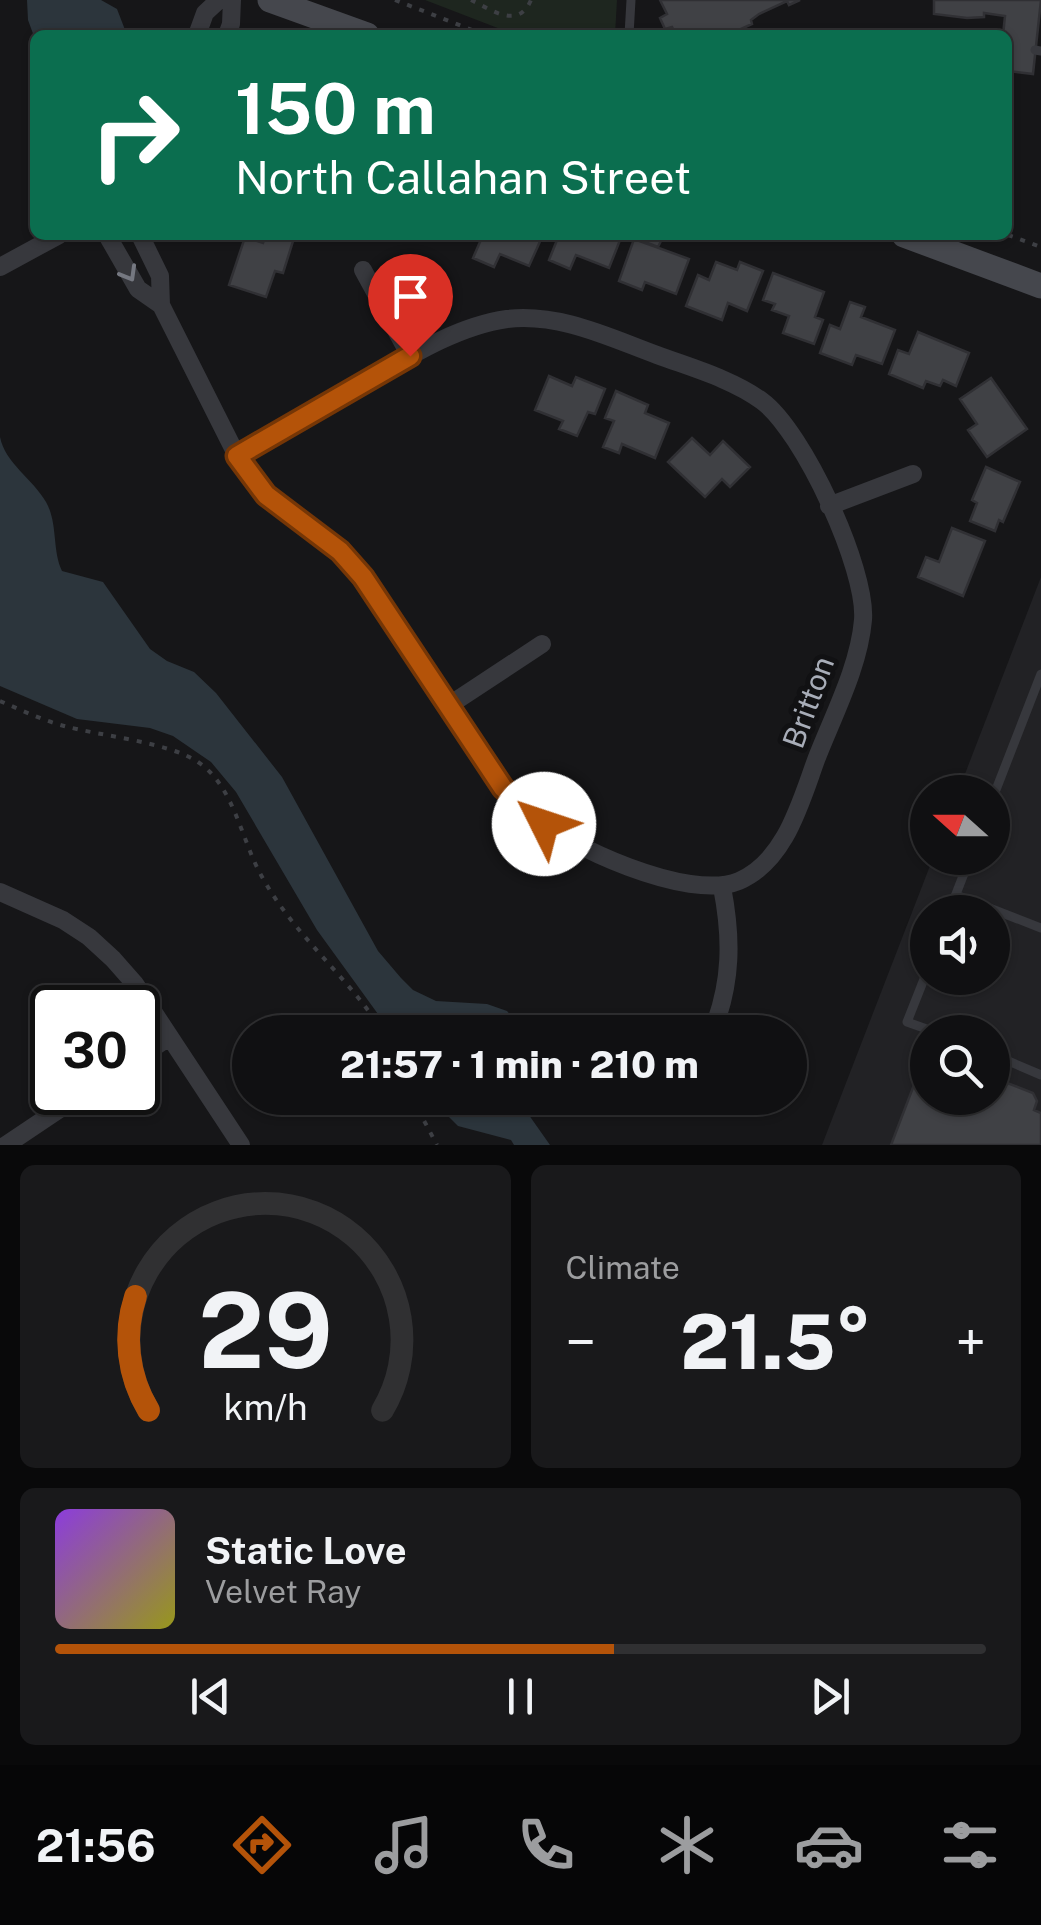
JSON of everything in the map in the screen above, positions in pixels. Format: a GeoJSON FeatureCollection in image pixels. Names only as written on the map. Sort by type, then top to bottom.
{"type":"FeatureCollection","features":[{"type":"Feature","properties":{"kind":"main road"},"geometry":{"type":"LineString","coordinates":[[270,0],[353,30]]}},
{"type":"Feature","properties":{"kind":"main road"},"geometry":{"type":"LineString","coordinates":[[917,240],[1041,286]]}},
{"type":"Feature","properties":{"kind":"street"},"geometry":{"type":"LineString","coordinates":[[199,30],[205,13],[219,0]]}},
{"type":"Feature","properties":{"kind":"street"},"geometry":{"type":"LineString","coordinates":[[228,30],[232,0]]}},
{"type":"Feature","properties":{"kind":"street"},"geometry":{"type":"LineString","coordinates":[[0,267],[50,240]]}},
{"type":"Feature","properties":{"kind":"street"},"geometry":{"type":"LineString","coordinates":[[110,240],[138,289],[161,305]]}},
{"type":"Feature","properties":{"kind":"street"},"geometry":{"type":"LineString","coordinates":[[142,240],[160,276],[161,305],[237,456],[266,495],[340,551],[363,577],[503,788],[527,812],[562,837],[652,876],[722,886],[731,949],[729,974],[717,1015]]}},
{"type":"Feature","properties":{"kind":"street"},"geometry":{"type":"LineString","coordinates":[[363,270],[410,356]]}},
{"type":"Feature","properties":{"kind":"street","name":"Britton"},"geometry":{"type":"LineString","coordinates":[[237,456],[410,356],[488,323],[541,318],[566,322],[698,370],[762,400],[782,419],[802,448],[829,506],[859,585],[863,619],[858,645],[802,798],[781,843],[758,872],[722,886]]}},
{"type":"Feature","properties":{"kind":"street"},"geometry":{"type":"LineString","coordinates":[[829,506],[912,474]]}},
{"type":"Feature","properties":{"kind":"street"},"geometry":{"type":"LineString","coordinates":[[448,706],[542,644]]}},
{"type":"Feature","properties":{"kind":"street"},"geometry":{"type":"LineString","coordinates":[[0,892],[41,908],[89,937],[134,984],[241,1145]]}},
{"type":"Feature","properties":{"kind":"street"},"geometry":{"type":"LineString","coordinates":[[160,1044],[169,1038]]}},
{"type":"Feature","properties":{"kind":"street"},"geometry":{"type":"LineString","coordinates":[[6,1145],[51,1115]]}},
{"type":"Feature","properties":{"kind":"lane"},"geometry":{"type":"LineString","coordinates":[[629,30],[631,0]]}},
{"type":"Feature","properties":{"kind":"lane"},"geometry":{"type":"LineString","coordinates":[[1002,775],[1041,676]]}},
{"type":"Feature","properties":{"kind":"lane"},"geometry":{"type":"LineString","coordinates":[[956,895],[964,875]]}},
{"type":"Feature","properties":{"kind":"lane"},"geometry":{"type":"LineString","coordinates":[[1010,916],[1041,928]]}},
{"type":"Feature","properties":{"kind":"lane"},"geometry":{"type":"LineString","coordinates":[[910,1023],[907,1022],[918,995]]}},
{"type":"Feature","properties":{"kind":"lane"},"geometry":{"type":"LineString","coordinates":[[1010,1061],[1041,1074]]}},
{"type":"Feature","properties":{"kind":"path"},"geometry":{"type":"LineString","coordinates":[[394,0],[473,30]]}},
{"type":"Feature","properties":{"kind":"path"},"geometry":{"type":"LineString","coordinates":[[471,0],[516,17],[526,10],[530,0]]}},
{"type":"Feature","properties":{"kind":"path"},"geometry":{"type":"LineString","coordinates":[[1012,236],[1041,247]]}},
{"type":"Feature","properties":{"kind":"path"},"geometry":{"type":"LineString","coordinates":[[0,701],[61,725],[142,744],[201,764],[226,797],[258,870],[278,904],[369,1015]]}},
{"type":"Feature","properties":{"kind":"path"},"geometry":{"type":"LineString","coordinates":[[421,1115],[437,1145]]}},
{"type":"Feature","properties":{"kind":"shaded area"},"geometry":{"type":"Polygon","coordinates":[[[27,0],[101,0],[117,9],[125,30],[32,30],[27,0]]]}},
{"type":"Feature","properties":{"kind":"shaded area"},"geometry":{"type":"Polygon","coordinates":[[[425,0],[617,0],[615,30],[503,30],[425,0]]]}},
{"type":"Feature","properties":{"kind":"shaded area"},"geometry":{"type":"Polygon","coordinates":[[[0,437],[7,455],[46,502],[62,571],[103,582],[150,649],[194,672],[216,693],[282,777],[378,951],[401,978],[413,990],[436,1001],[487,1004],[511,1015],[379,1015],[317,930],[236,792],[211,762],[173,736],[150,728],[77,719],[0,686],[0,437]]]}},
{"type":"Feature","properties":{"kind":"shaded area"},"geometry":{"type":"Polygon","coordinates":[[[1041,577],[1041,1145],[822,1145],[910,917],[910,995],[1010,995],[1010,895],[919,895],[926,875],[1010,875],[1010,775],[965,775],[1041,577]]]}},
{"type":"Feature","properties":{"kind":"shaded area"},"geometry":{"type":"Polygon","coordinates":[[[447,1115],[529,1115],[550,1145],[514,1145],[511,1140],[458,1126],[447,1115]]]}},
{"type":"Feature","properties":{"kind":"building"},"geometry":{"type":"Polygon","coordinates":[[[660,0],[800,0],[789,5],[787,1],[759,14],[751,20],[752,24],[739,30],[665,29],[660,18],[667,14],[660,0]]]}},
{"type":"Feature","properties":{"kind":"building"},"geometry":{"type":"Polygon","coordinates":[[[934,0],[1041,0],[1033,74],[1012,71],[1012,30],[1004,30],[1005,16],[984,13],[984,17],[967,18],[934,14],[934,0]]]}},
{"type":"Feature","properties":{"kind":"building"},"geometry":{"type":"Polygon","coordinates":[[[244,240],[293,240],[283,273],[275,271],[266,297],[229,285],[244,240]]]}},
{"type":"Feature","properties":{"kind":"building"},"geometry":{"type":"Polygon","coordinates":[[[481,240],[541,240],[529,266],[500,254],[494,267],[473,258],[481,240]]]}},
{"type":"Feature","properties":{"kind":"building"},"geometry":{"type":"Polygon","coordinates":[[[557,240],[620,240],[609,268],[576,255],[570,269],[549,260],[557,240]]]}},
{"type":"Feature","properties":{"kind":"building"},"geometry":{"type":"Polygon","coordinates":[[[634,240],[689,259],[676,294],[645,282],[642,290],[619,281],[634,240]]]}},
{"type":"Feature","properties":{"kind":"building"},"geometry":{"type":"Polygon","coordinates":[[[640,240],[662,240],[658,247],[640,240]]]}},
{"type":"Feature","properties":{"kind":"building"},"geometry":{"type":"Polygon","coordinates":[[[716,262],[737,270],[740,262],[763,271],[747,311],[728,303],[722,320],[686,306],[698,275],[709,280],[716,262]]]}},
{"type":"Feature","properties":{"kind":"building"},"geometry":{"type":"Polygon","coordinates":[[[773,273],[824,292],[815,317],[823,320],[814,344],[783,333],[789,316],[772,310],[775,304],[763,300],[773,273]]]}},
{"type":"Feature","properties":{"kind":"building"},"geometry":{"type":"Polygon","coordinates":[[[850,302],[865,307],[861,317],[895,330],[882,364],[856,355],[852,365],[820,353],[830,325],[840,329],[850,302]]]}},
{"type":"Feature","properties":{"kind":"building"},"geometry":{"type":"Polygon","coordinates":[[[918,332],[969,353],[956,386],[943,380],[940,386],[926,381],[923,388],[889,374],[898,350],[909,354],[918,332]]]}},
{"type":"Feature","properties":{"kind":"building"},"geometry":{"type":"Polygon","coordinates":[[[549,376],[572,386],[576,377],[605,389],[595,414],[588,412],[577,436],[559,429],[563,421],[535,410],[549,376]]]}},
{"type":"Feature","properties":{"kind":"building"},"geometry":{"type":"Polygon","coordinates":[[[991,378],[1027,429],[987,457],[968,430],[977,424],[960,399],[991,378]]]}},
{"type":"Feature","properties":{"kind":"building"},"geometry":{"type":"Polygon","coordinates":[[[616,391],[648,405],[645,413],[669,423],[655,458],[622,444],[619,453],[603,447],[614,421],[605,418],[616,391]]]}},
{"type":"Feature","properties":{"kind":"building"},"geometry":{"type":"Polygon","coordinates":[[[692,438],[710,455],[723,441],[750,467],[730,487],[722,479],[705,497],[668,462],[692,438]]]}},
{"type":"Feature","properties":{"kind":"building"},"geometry":{"type":"Polygon","coordinates":[[[986,467],[1020,482],[1003,522],[999,520],[995,531],[970,521],[977,503],[972,500],[986,467]]]}},
{"type":"Feature","properties":{"kind":"building"},"geometry":{"type":"Polygon","coordinates":[[[952,528],[985,541],[963,596],[918,577],[926,557],[939,562],[952,528]]]}},
{"type":"Feature","properties":{"kind":"building"},"geometry":{"type":"Polygon","coordinates":[[[1010,1084],[1033,1093],[1037,1101],[1034,1110],[1041,1113],[1041,1145],[891,1145],[910,1095],[910,1115],[1010,1115],[1010,1084]]]}},
{"type":"Feature","properties":{"kind":"route"},"geometry":{"type":"LineString","coordinates":[[410,356],[237,456],[266,495],[340,551],[363,577],[503,788],[544,824]]}}]}
